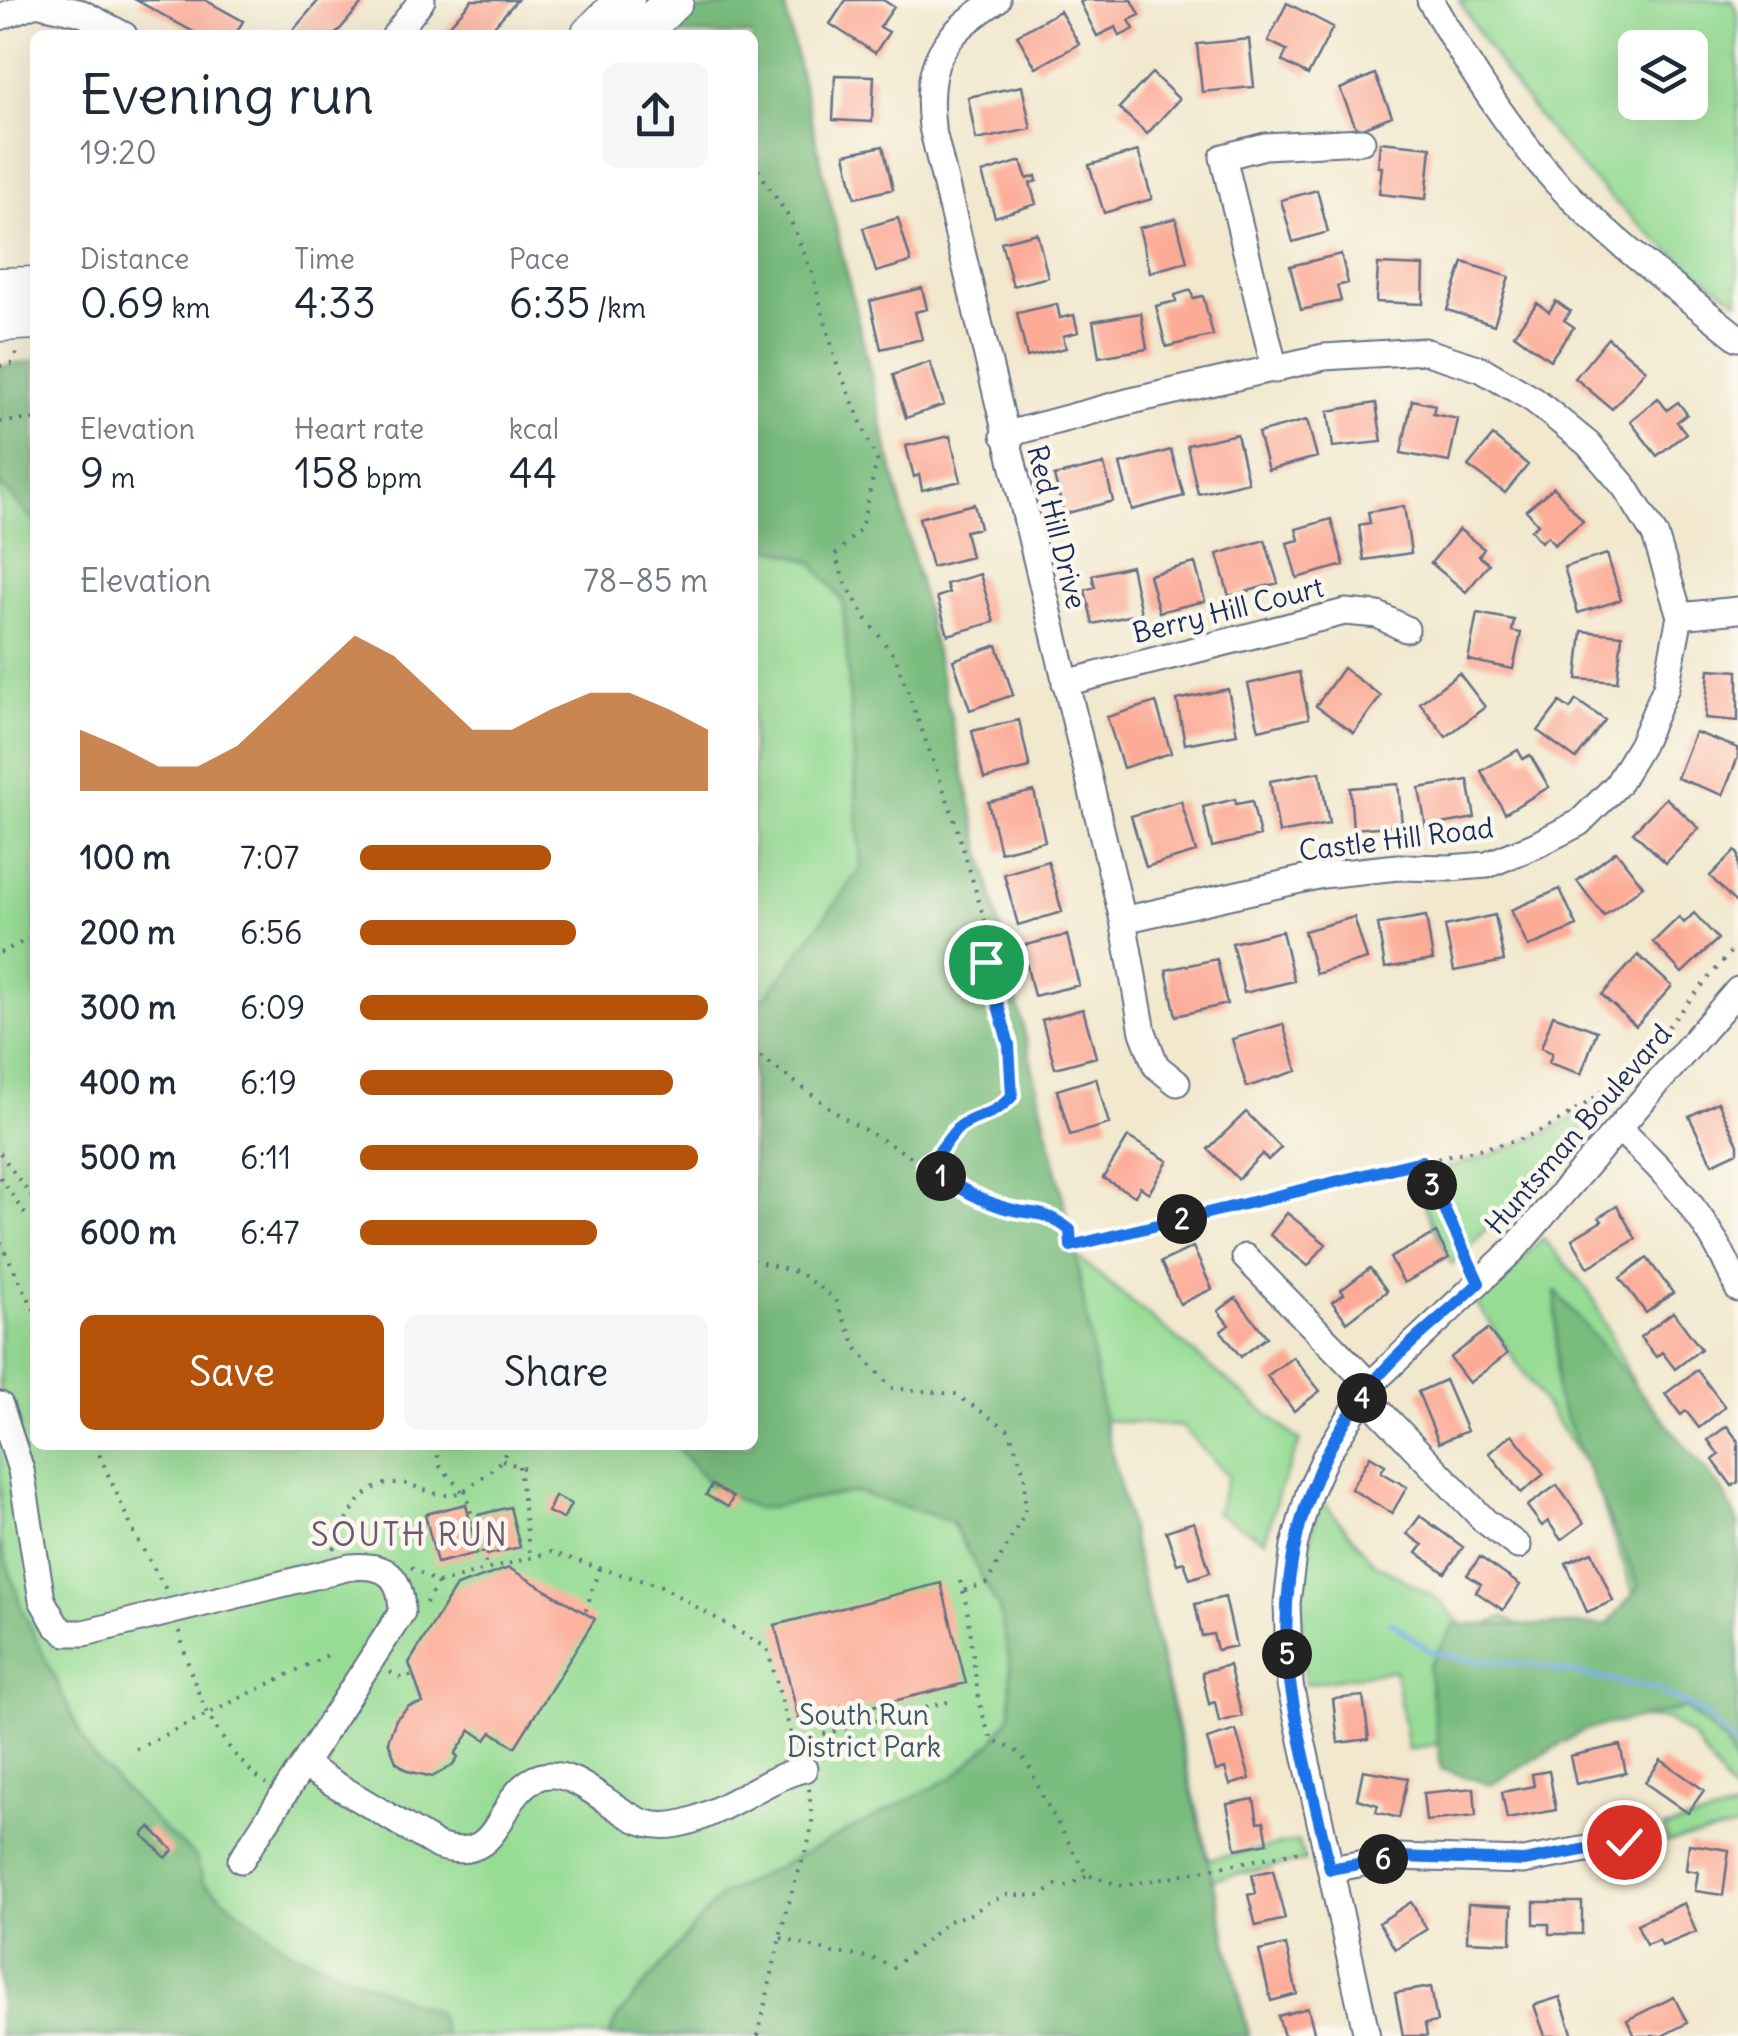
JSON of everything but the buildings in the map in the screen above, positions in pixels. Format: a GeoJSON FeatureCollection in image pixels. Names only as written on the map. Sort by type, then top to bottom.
{"type":"FeatureCollection","features":[{"type":"Feature","properties":{"kind":"highway"},"geometry":{"type":"LineString","coordinates":[[595,30],[625,0]]}},
{"type":"Feature","properties":{"kind":"highway"},"geometry":{"type":"LineString","coordinates":[[644,30],[674,0]]}},
{"type":"Feature","properties":{"kind":"highway"},"geometry":{"type":"LineString","coordinates":[[0,288],[30,286]]}},
{"type":"Feature","properties":{"kind":"highway"},"geometry":{"type":"LineString","coordinates":[[0,322],[30,320]]}},
{"type":"Feature","properties":{"kind":"street"},"geometry":{"type":"LineString","coordinates":[[400,30],[422,0]]}},
{"type":"Feature","properties":{"kind":"street","name":"Red Hill Drive"},"geometry":{"type":"LineString","coordinates":[[997,0],[950,35],[935,66],[928,95],[932,127],[1123,920],[1143,1032],[1156,1066],[1176,1083]]}},
{"type":"Feature","properties":{"kind":"street"},"geometry":{"type":"LineString","coordinates":[[1430,0],[1515,132],[1556,182],[1596,223],[1738,338]]}},
{"type":"Feature","properties":{"kind":"street"},"geometry":{"type":"LineString","coordinates":[[0,17],[36,1],[82,13],[114,30]]}},
{"type":"Feature","properties":{"kind":"street"},"geometry":{"type":"LineString","coordinates":[[1275,370],[1223,157],[1264,146],[1362,141]]}},
{"type":"Feature","properties":{"kind":"street","name":"Castle Hill Road"},"geometry":{"type":"LineString","coordinates":[[1004,435],[1128,402],[1324,358],[1424,351],[1481,369],[1534,400],[1588,444],[1626,487],[1655,535],[1680,616],[1666,687],[1642,745],[1617,785],[1579,823],[1488,865],[1398,867],[1322,876],[1123,920]]}},
{"type":"Feature","properties":{"kind":"street"},"geometry":{"type":"LineString","coordinates":[[1680,616],[1738,610]]}},
{"type":"Feature","properties":{"kind":"street","name":"Berry Hill Court"},"geometry":{"type":"LineString","coordinates":[[1065,683],[1344,612],[1378,616],[1406,630]]}},
{"type":"Feature","properties":{"kind":"street","name":"Huntsman Boulevard"},"geometry":{"type":"LineString","coordinates":[[1367,2036],[1290,1684],[1287,1602],[1294,1546],[1309,1494],[1324,1458],[1367,1390],[1554,1206],[1738,990]]}},
{"type":"Feature","properties":{"kind":"street"},"geometry":{"type":"LineString","coordinates":[[1619,1129],[1672,1179],[1696,1209],[1738,1288]]}},
{"type":"Feature","properties":{"kind":"street"},"geometry":{"type":"LineString","coordinates":[[1245,1257],[1484,1521],[1518,1546]]}},
{"type":"Feature","properties":{"kind":"street"},"geometry":{"type":"LineString","coordinates":[[0,1405],[21,1470],[38,1584],[47,1612],[66,1633],[84,1633],[350,1567],[374,1566],[392,1576],[402,1594],[402,1612],[240,1860]]}},
{"type":"Feature","properties":{"kind":"street"},"geometry":{"type":"LineString","coordinates":[[303,1765],[438,1846],[462,1853],[482,1844],[527,1784],[540,1777],[573,1780],[624,1812],[646,1823],[665,1826],[696,1818],[785,1774],[804,1769]]}},
{"type":"Feature","properties":{"kind":"street"},"geometry":{"type":"LineString","coordinates":[[1328,1859],[1524,1861],[1624,1842]]}},
{"type":"Feature","properties":{"kind":"path"},"geometry":{"type":"LineString","coordinates":[[758,170],[790,219],[812,273],[836,362],[877,461],[861,528],[835,556],[858,604],[895,657],[930,748],[986,926],[986,962],[1009,1045],[1012,1096],[998,1112],[958,1128],[945,1149],[924,1164]]}},
{"type":"Feature","properties":{"kind":"path"},"geometry":{"type":"LineString","coordinates":[[0,366],[11,364]]}},
{"type":"Feature","properties":{"kind":"path"},"geometry":{"type":"LineString","coordinates":[[0,422],[30,418]]}},
{"type":"Feature","properties":{"kind":"path"},"geometry":{"type":"LineString","coordinates":[[0,953],[30,938]]}},
{"type":"Feature","properties":{"kind":"path"},"geometry":{"type":"LineString","coordinates":[[758,1054],[842,1117],[924,1164],[966,1194],[1007,1209],[1051,1215],[1070,1230],[1071,1246],[1422,1161],[1491,1148],[1551,1126],[1634,1067],[1738,943]]}},
{"type":"Feature","properties":{"kind":"path"},"geometry":{"type":"LineString","coordinates":[[0,1154],[30,1195]]}},
{"type":"Feature","properties":{"kind":"path"},"geometry":{"type":"LineString","coordinates":[[1422,1161],[1479,1283]]}},
{"type":"Feature","properties":{"kind":"path"},"geometry":{"type":"LineString","coordinates":[[0,1177],[29,1220]]}},
{"type":"Feature","properties":{"kind":"path"},"geometry":{"type":"LineString","coordinates":[[0,1242],[30,1302]]}},
{"type":"Feature","properties":{"kind":"path"},"geometry":{"type":"LineString","coordinates":[[758,1262],[799,1273],[834,1298],[859,1352],[892,1388],[955,1394],[1009,1430],[1025,1476],[1026,1512],[987,1582],[964,1591]]}},
{"type":"Feature","properties":{"kind":"path"},"geometry":{"type":"LineString","coordinates":[[97,1450],[135,1535],[172,1600],[188,1670],[207,1716],[238,1758],[282,1796]]}},
{"type":"Feature","properties":{"kind":"path"},"geometry":{"type":"LineString","coordinates":[[436,1450],[440,1466],[464,1490],[487,1570]]}},
{"type":"Feature","properties":{"kind":"path"},"geometry":{"type":"LineString","coordinates":[[331,1558],[363,1494],[388,1482],[448,1495],[464,1490],[502,1460],[506,1450]]}},
{"type":"Feature","properties":{"kind":"path"},"geometry":{"type":"LineString","coordinates":[[502,1460],[528,1470]]}},
{"type":"Feature","properties":{"kind":"path"},"geometry":{"type":"LineString","coordinates":[[519,1466],[530,1558]]}},
{"type":"Feature","properties":{"kind":"path"},"geometry":{"type":"LineString","coordinates":[[438,1583],[551,1552],[661,1586],[767,1648],[811,1804],[810,1838],[780,1937],[758,2036]]}},
{"type":"Feature","properties":{"kind":"path"},"geometry":{"type":"LineString","coordinates":[[584,1613],[599,1568]]}},
{"type":"Feature","properties":{"kind":"path"},"geometry":{"type":"LineString","coordinates":[[960,1581],[983,1722],[993,1741],[1014,1750],[1027,1762],[1087,1875],[1123,1886],[1267,1855],[1328,1859]]}},
{"type":"Feature","properties":{"kind":"path"},"geometry":{"type":"LineString","coordinates":[[136,1749],[332,1653]]}},
{"type":"Feature","properties":{"kind":"path"},"geometry":{"type":"LineString","coordinates":[[386,1670],[403,1678],[413,1675]]}},
{"type":"Feature","properties":{"kind":"path"},"geometry":{"type":"LineString","coordinates":[[793,1742],[951,1701]]}},
{"type":"Feature","properties":{"kind":"path"},"geometry":{"type":"LineString","coordinates":[[780,1937],[833,1953],[869,1957],[894,1967],[940,1927],[986,1903],[1007,1894],[1041,1896],[1056,1885],[1068,1886],[1087,1875]]}},
{"type":"Feature","properties":{"kind":"green space","name":"South Run District Park"},"geometry":{"type":"Polygon","coordinates":[[[757,0],[783,0],[1075,1255],[1300,1441],[1279,1491],[1265,1540],[1216,1513],[1228,1476],[1182,1427],[1104,1420],[1209,1859],[1299,1841],[1304,1861],[1213,1879],[1249,2036],[0,2036],[0,367],[30,362],[30,1450],[758,1450],[758,30],[753,30],[757,0]]]}},
{"type":"Feature","properties":{"kind":"green space"},"geometry":{"type":"Polygon","coordinates":[[[757,0],[783,0],[1074,1245],[1104,1420],[1249,2036],[609,2036],[616,2019],[720,1896],[955,1776],[993,1741],[1011,1714],[1010,1662],[999,1609],[951,1521],[856,1492],[757,1509],[711,1486],[679,1450],[758,1450],[758,1000],[767,996],[861,868],[843,602],[812,562],[758,544],[758,30],[665,30],[682,13],[757,0]]]}},
{"type":"Feature","properties":{"kind":"green space"},"geometry":{"type":"Polygon","coordinates":[[[1459,0],[1732,0],[1738,13],[1738,301],[1616,203],[1517,89],[1459,0]]]}},
{"type":"Feature","properties":{"kind":"green space"},"geometry":{"type":"Polygon","coordinates":[[[30,362],[30,517],[0,484],[0,367],[30,362]]]}},
{"type":"Feature","properties":{"kind":"green space"},"geometry":{"type":"Polygon","coordinates":[[[1626,1083],[1452,1265],[1411,1177],[1524,1142],[1573,1118],[1626,1083]]]}},
{"type":"Feature","properties":{"kind":"green space"},"geometry":{"type":"Polygon","coordinates":[[[1543,1238],[1590,1293],[1680,1479],[1738,1551],[1738,1802],[1692,1737],[1666,1719],[1562,1719],[1408,1750],[1395,1670],[1305,1684],[1302,1591],[1321,1499],[1373,1562],[1436,1598],[1471,1633],[1503,1617],[1568,1652],[1639,1609],[1597,1481],[1476,1303],[1543,1238]]]}},
{"type":"Feature","properties":{"kind":"green space"},"geometry":{"type":"Polygon","coordinates":[[[1556,1291],[1722,1490],[1738,1523],[1738,1774],[1724,1742],[1686,1708],[1585,1730],[1491,1785],[1441,1769],[1428,1667],[1454,1625],[1607,1625],[1639,1587],[1556,1396],[1556,1291]]]}},
{"type":"Feature","properties":{"kind":"green space"},"geometry":{"type":"Polygon","coordinates":[[[0,1542],[22,1609],[90,1754],[196,1857],[203,1882],[289,1950],[438,2013],[444,2036],[0,2036],[0,1542]]]}},
{"type":"Feature","properties":{"kind":"green space"},"geometry":{"type":"Polygon","coordinates":[[[1738,1809],[1738,1828],[1667,1842],[1664,1828],[1738,1809]]]}},
{"type":"Feature","properties":{"kind":"waterway"},"geometry":{"type":"LineString","coordinates":[[1391,1622],[1429,1651],[1463,1659],[1532,1665],[1658,1690],[1703,1714],[1738,1750]]}},
{"type":"Feature","properties":{"kind":"district","name":"SOUTH RUN"},"geometry":{"type":"Point","coordinates":[410,1535]}},
{"type":"Feature","properties":{"kind":"route"},"geometry":{"type":"LineString","coordinates":[[986,962],[1009,1045],[1012,1096],[998,1112],[958,1128],[945,1149],[924,1164],[966,1194],[1007,1209],[1051,1215],[1070,1230],[1071,1246],[1422,1161],[1479,1283],[1370,1385],[1324,1458],[1294,1546],[1287,1602],[1290,1684],[1330,1869],[1397,1857],[1524,1861],[1624,1842]]}}]}
